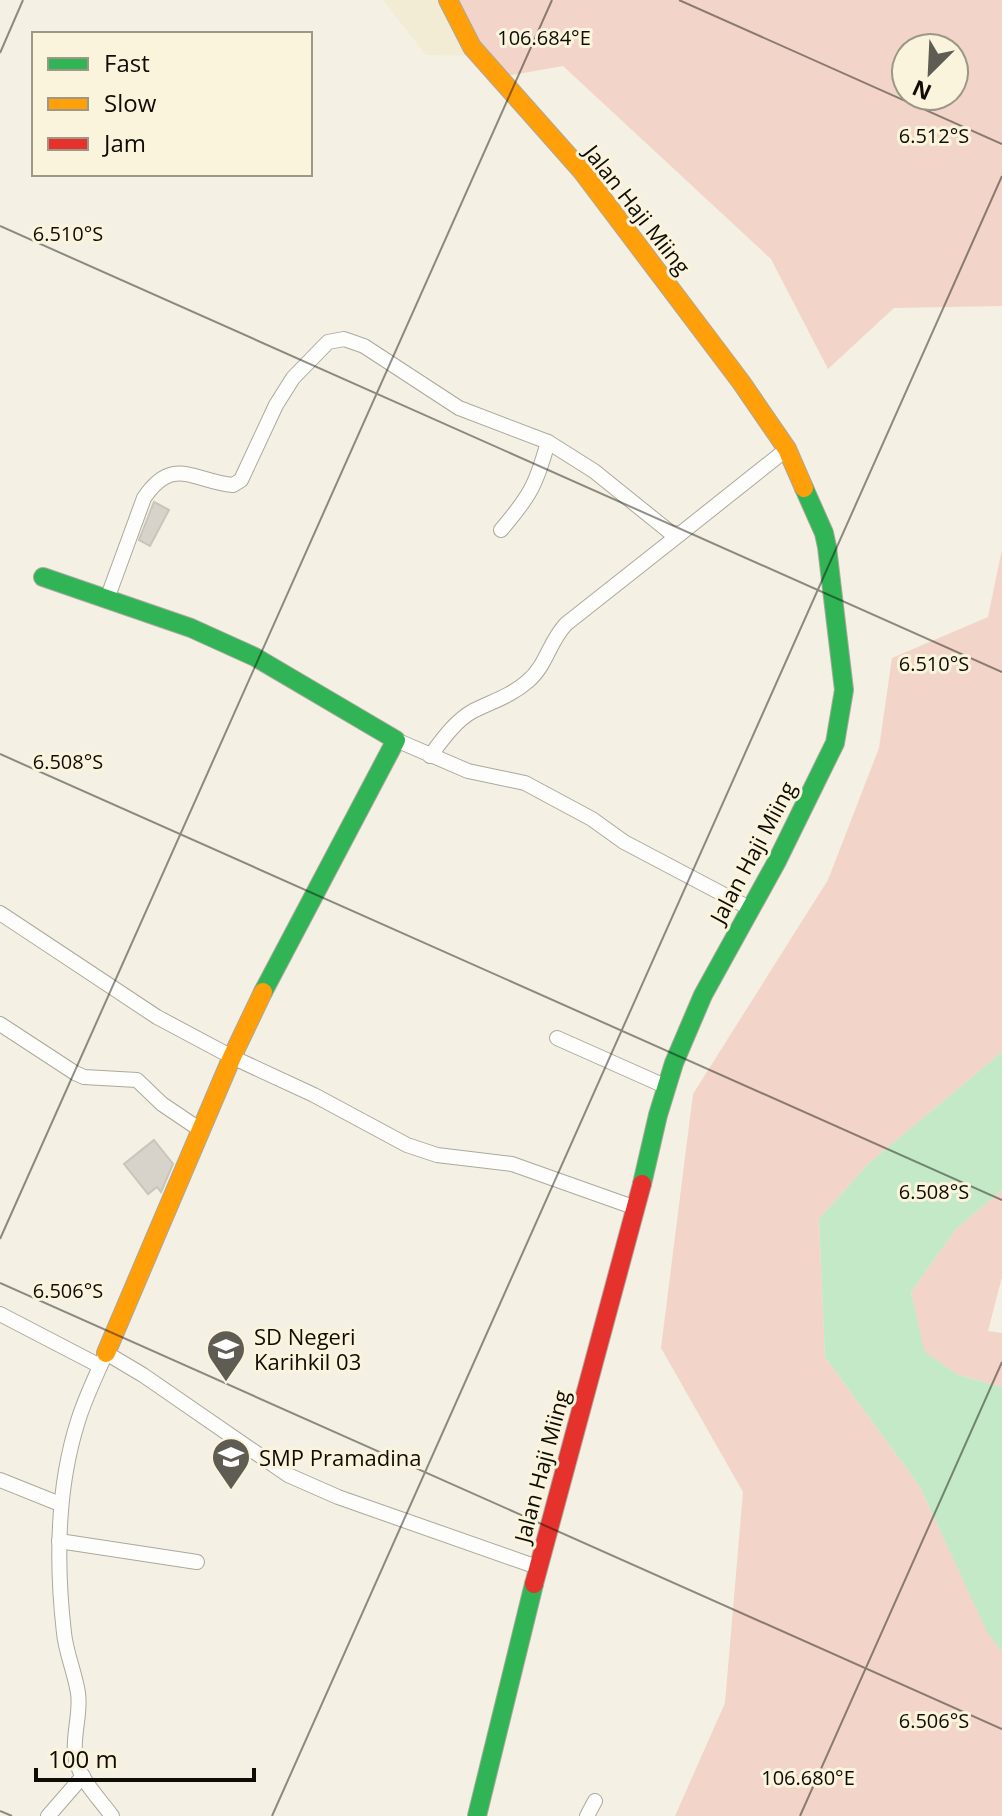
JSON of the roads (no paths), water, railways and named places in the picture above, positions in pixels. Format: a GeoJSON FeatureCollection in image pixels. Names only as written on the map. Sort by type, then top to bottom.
{"type":"FeatureCollection","features":[{"type":"Feature","properties":{"kind":"main road","name":"Jalan Haji Miing"},"geometry":{"type":"LineString","coordinates":[[448,0],[472,47],[581,170],[741,382],[787,449],[824,533],[842,664],[843,707],[835,743],[783,850],[703,995],[667,1087],[546,1535],[477,1816]]}},
{"type":"Feature","properties":{"kind":"main road"},"geometry":{"type":"LineString","coordinates":[[43,577],[191,628],[255,657],[396,740],[285,948],[232,1057],[103,1360]]}},
{"type":"Feature","properties":{"kind":"street"},"geometry":{"type":"LineString","coordinates":[[107,599],[144,498],[152,486],[167,475],[179,472],[220,484],[233,485],[241,480],[276,405],[293,378],[328,342],[344,339],[364,346],[459,408],[548,442],[594,471],[671,533],[680,534]]}},
{"type":"Feature","properties":{"kind":"street"},"geometry":{"type":"LineString","coordinates":[[501,530],[524,503],[537,480],[548,442]]}},
{"type":"Feature","properties":{"kind":"street"},"geometry":{"type":"LineString","coordinates":[[430,756],[447,733],[472,712],[508,697],[531,679],[543,664],[554,637],[566,624],[787,449]]}},
{"type":"Feature","properties":{"kind":"street"},"geometry":{"type":"LineString","coordinates":[[396,740],[468,771],[525,783],[592,819],[624,842],[751,909]]}},
{"type":"Feature","properties":{"kind":"street"},"geometry":{"type":"LineString","coordinates":[[0,913],[157,1017],[407,1145],[437,1155],[512,1164],[636,1208]]}},
{"type":"Feature","properties":{"kind":"street"},"geometry":{"type":"LineString","coordinates":[[0,1024],[84,1077],[137,1080],[162,1104],[202,1131]]}},
{"type":"Feature","properties":{"kind":"street"},"geometry":{"type":"LineString","coordinates":[[557,1038],[667,1087]]}},
{"type":"Feature","properties":{"kind":"street"},"geometry":{"type":"LineString","coordinates":[[0,1314],[168,1391],[288,1475],[338,1497],[540,1568]]}},
{"type":"Feature","properties":{"kind":"street"},"geometry":{"type":"LineString","coordinates":[[103,1360],[78,1421],[60,1504],[59,1541],[64,1636],[74,1668],[80,1704],[75,1755],[83,1776],[112,1816]]}},
{"type":"Feature","properties":{"kind":"street"},"geometry":{"type":"LineString","coordinates":[[0,1480],[60,1504]]}},
{"type":"Feature","properties":{"kind":"street"},"geometry":{"type":"LineString","coordinates":[[59,1541],[197,1562]]}},
{"type":"Feature","properties":{"kind":"street"},"geometry":{"type":"LineString","coordinates":[[48,1816],[83,1776]]}},
{"type":"Feature","properties":{"kind":"street"},"geometry":{"type":"LineString","coordinates":[[587,1816],[595,1801]]}},
{"type":"Feature","properties":{"kind":"place","name":"SD Negeri Karihkil 03"},"geometry":{"type":"Point","coordinates":[226,1383]}},
{"type":"Feature","properties":{"kind":"place","name":"SMP Pramadina"},"geometry":{"type":"Point","coordinates":[231,1491]}}]}
